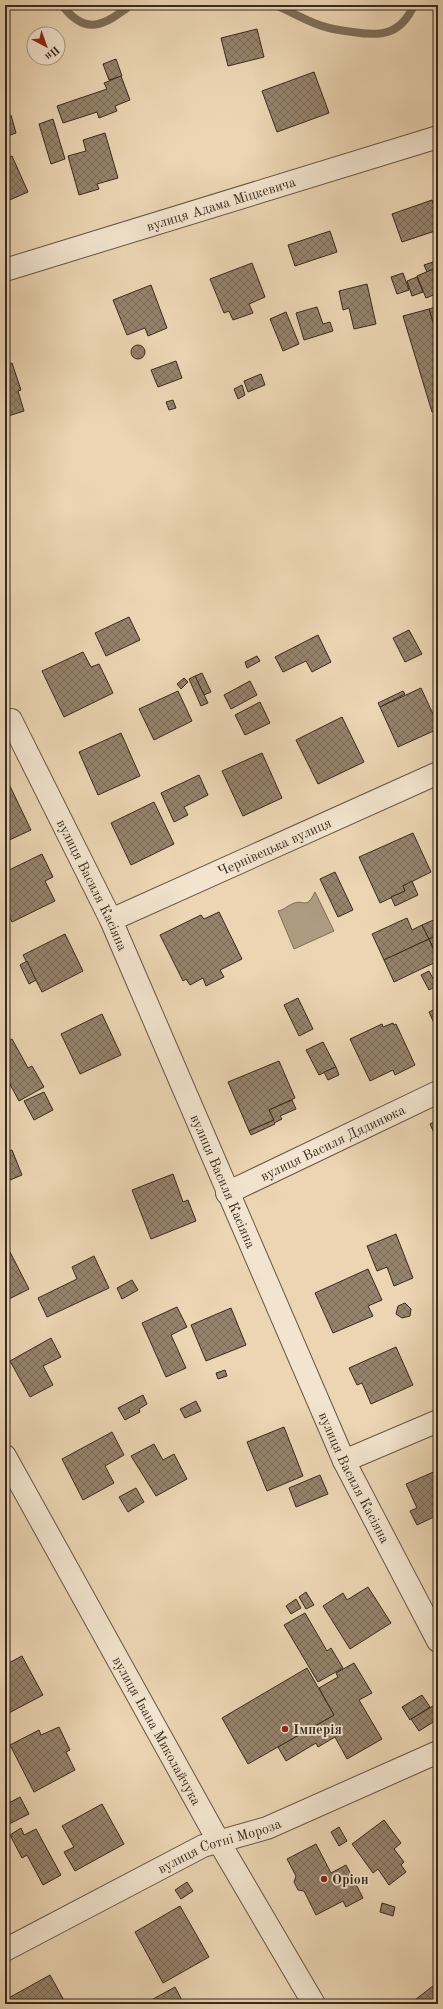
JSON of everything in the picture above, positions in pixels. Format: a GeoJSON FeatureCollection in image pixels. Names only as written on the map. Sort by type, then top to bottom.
{"type":"FeatureCollection","features":[{"type":"Feature","properties":{"kind":"street","name":"вулиця Адама Міцкевича"},"geometry":{"type":"LineString","coordinates":[[5,270],[438,137]]}},
{"type":"Feature","properties":{"kind":"street","name":"вулиця Василя Касіяна"},"geometry":{"type":"LineString","coordinates":[[11,720],[111,920],[227,1193],[344,1461],[438,1641]]}},
{"type":"Feature","properties":{"kind":"street","name":"Чернівецька вулиця"},"geometry":{"type":"LineString","coordinates":[[111,920],[438,772]]}},
{"type":"Feature","properties":{"kind":"street","name":"вулиця Василя Дядинюка"},"geometry":{"type":"LineString","coordinates":[[227,1193],[438,1092]]}},
{"type":"Feature","properties":{"kind":"street"},"geometry":{"type":"LineString","coordinates":[[344,1461],[438,1421]]}},
{"type":"Feature","properties":{"kind":"street","name":"вулиця Івана Миколайчука"},"geometry":{"type":"LineString","coordinates":[[5,1456],[219,1842],[314,2004]]}},
{"type":"Feature","properties":{"kind":"street","name":"вулиця Сотні Мороза"},"geometry":{"type":"LineString","coordinates":[[5,1950],[203,1846],[267,1828],[438,1752]]}},
{"type":"Feature","properties":{"kind":"shaded area"},"geometry":{"type":"Polygon","coordinates":[[[315,892],[334,931],[294,949],[278,911],[299,902],[307,903],[315,892]]]}},
{"type":"Feature","properties":{"kind":"building"},"geometry":{"type":"Polygon","coordinates":[[[257,29],[264,57],[228,66],[221,38],[257,29]]]}},
{"type":"Feature","properties":{"kind":"building"},"geometry":{"type":"Polygon","coordinates":[[[116,59],[122,76],[109,80],[103,64],[116,59]]]}},
{"type":"Feature","properties":{"kind":"building"},"geometry":{"type":"Polygon","coordinates":[[[314,72],[329,113],[277,132],[262,91],[314,72]]]}},
{"type":"Feature","properties":{"kind":"building"},"geometry":{"type":"Polygon","coordinates":[[[121,76],[130,100],[115,106],[117,111],[99,118],[97,112],[63,123],[57,106],[107,89],[104,83],[121,76]]]}},
{"type":"Feature","properties":{"kind":"building"},"geometry":{"type":"Polygon","coordinates":[[[11,115],[16,133],[5,137],[5,117],[11,115]]]}},
{"type":"Feature","properties":{"kind":"building"},"geometry":{"type":"Polygon","coordinates":[[[53,119],[65,159],[51,164],[39,124],[53,119]]]}},
{"type":"Feature","properties":{"kind":"building"},"geometry":{"type":"Polygon","coordinates":[[[105,133],[118,178],[97,184],[99,189],[79,195],[68,156],[86,151],[83,140],[105,133]]]}},
{"type":"Feature","properties":{"kind":"building"},"geometry":{"type":"Polygon","coordinates":[[[12,156],[28,192],[5,202],[5,159],[12,156]]]}},
{"type":"Feature","properties":{"kind":"building"},"geometry":{"type":"Polygon","coordinates":[[[432,200],[438,218],[438,230],[402,242],[392,214],[432,200]]]}},
{"type":"Feature","properties":{"kind":"building"},"geometry":{"type":"Polygon","coordinates":[[[330,231],[337,252],[295,266],[288,245],[330,231]]]}},
{"type":"Feature","properties":{"kind":"building"},"geometry":{"type":"Polygon","coordinates":[[[436,261],[438,267],[427,272],[424,265],[436,261]]]}},
{"type":"Feature","properties":{"kind":"building"},"geometry":{"type":"Polygon","coordinates":[[[252,263],[265,297],[249,304],[253,313],[233,320],[229,311],[224,313],[210,279],[252,263]]]}},
{"type":"Feature","properties":{"kind":"building"},"geometry":{"type":"Polygon","coordinates":[[[438,267],[438,293],[426,298],[417,276],[438,267]]]}},
{"type":"Feature","properties":{"kind":"building"},"geometry":{"type":"Polygon","coordinates":[[[403,273],[409,290],[397,294],[391,277],[403,273]]]}},
{"type":"Feature","properties":{"kind":"building"},"geometry":{"type":"Polygon","coordinates":[[[417,277],[423,292],[412,296],[407,281],[417,277]]]}},
{"type":"Feature","properties":{"kind":"building"},"geometry":{"type":"Polygon","coordinates":[[[367,284],[376,324],[354,329],[349,308],[343,310],[339,291],[367,284]]]}},
{"type":"Feature","properties":{"kind":"building"},"geometry":{"type":"Polygon","coordinates":[[[151,285],[167,328],[148,336],[145,328],[127,335],[113,300],[151,285]]]}},
{"type":"Feature","properties":{"kind":"building"},"geometry":{"type":"Polygon","coordinates":[[[438,306],[438,339],[429,309],[438,306]]]}},
{"type":"Feature","properties":{"kind":"building"},"geometry":{"type":"Polygon","coordinates":[[[317,307],[323,324],[330,322],[333,331],[304,340],[296,313],[317,307]]]}},
{"type":"Feature","properties":{"kind":"building"},"geometry":{"type":"Polygon","coordinates":[[[429,309],[438,339],[438,411],[432,412],[403,316],[429,309]]]}},
{"type":"Feature","properties":{"kind":"building"},"geometry":{"type":"Polygon","coordinates":[[[286,312],[299,344],[283,351],[270,319],[286,312]]]}},
{"type":"Feature","properties":{"kind":"building"},"geometry":{"type":"Polygon","coordinates":[[[135,345],[141,345],[145,349],[145,355],[141,359],[135,359],[131,355],[131,349],[135,345]]]}},
{"type":"Feature","properties":{"kind":"building"},"geometry":{"type":"Polygon","coordinates":[[[176,361],[182,378],[158,387],[151,370],[176,361]]]}},
{"type":"Feature","properties":{"kind":"building"},"geometry":{"type":"Polygon","coordinates":[[[12,363],[21,390],[18,391],[24,411],[5,417],[5,365],[12,363]]]}},
{"type":"Feature","properties":{"kind":"building"},"geometry":{"type":"Polygon","coordinates":[[[261,374],[265,385],[248,392],[244,381],[261,374]]]}},
{"type":"Feature","properties":{"kind":"building"},"geometry":{"type":"Polygon","coordinates":[[[242,385],[245,395],[238,399],[234,389],[242,385]]]}},
{"type":"Feature","properties":{"kind":"building"},"geometry":{"type":"Polygon","coordinates":[[[173,400],[176,408],[169,410],[166,402],[173,400]]]}},
{"type":"Feature","properties":{"kind":"building"},"geometry":{"type":"Polygon","coordinates":[[[129,617],[140,640],[106,656],[95,633],[129,617]]]}},
{"type":"Feature","properties":{"kind":"building"},"geometry":{"type":"Polygon","coordinates":[[[409,630],[422,654],[405,662],[393,638],[409,630]]]}},
{"type":"Feature","properties":{"kind":"building"},"geometry":{"type":"Polygon","coordinates":[[[318,635],[331,662],[312,672],[306,661],[283,672],[275,657],[318,635]]]}},
{"type":"Feature","properties":{"kind":"building"},"geometry":{"type":"Polygon","coordinates":[[[83,652],[91,667],[99,664],[113,693],[64,717],[42,671],[83,652]]]}},
{"type":"Feature","properties":{"kind":"building"},"geometry":{"type":"Polygon","coordinates":[[[257,656],[260,661],[247,668],[245,662],[257,656]]]}},
{"type":"Feature","properties":{"kind":"building"},"geometry":{"type":"Polygon","coordinates":[[[202,673],[211,692],[204,695],[195,676],[202,673]]]}},
{"type":"Feature","properties":{"kind":"building"},"geometry":{"type":"Polygon","coordinates":[[[195,676],[208,703],[201,706],[189,679],[195,676]]]}},
{"type":"Feature","properties":{"kind":"building"},"geometry":{"type":"Polygon","coordinates":[[[184,678],[188,682],[181,689],[177,684],[184,678]]]}},
{"type":"Feature","properties":{"kind":"building"},"geometry":{"type":"Polygon","coordinates":[[[250,681],[257,695],[231,709],[224,695],[250,681]]]}},
{"type":"Feature","properties":{"kind":"building"},"geometry":{"type":"Polygon","coordinates":[[[421,688],[438,725],[438,729],[398,747],[380,707],[421,688]]]}},
{"type":"Feature","properties":{"kind":"building"},"geometry":{"type":"Polygon","coordinates":[[[178,691],[192,721],[154,740],[139,709],[178,691]]]}},
{"type":"Feature","properties":{"kind":"building"},"geometry":{"type":"Polygon","coordinates":[[[403,691],[405,694],[380,707],[378,703],[403,691]]]}},
{"type":"Feature","properties":{"kind":"building"},"geometry":{"type":"Polygon","coordinates":[[[260,702],[270,723],[245,735],[235,715],[260,702]]]}},
{"type":"Feature","properties":{"kind":"building"},"geometry":{"type":"Polygon","coordinates":[[[342,717],[364,762],[318,784],[296,740],[342,717]]]}},
{"type":"Feature","properties":{"kind":"building"},"geometry":{"type":"Polygon","coordinates":[[[121,733],[140,776],[98,795],[79,752],[121,733]]]}},
{"type":"Feature","properties":{"kind":"building"},"geometry":{"type":"Polygon","coordinates":[[[262,753],[282,798],[243,816],[222,771],[262,753]]]}},
{"type":"Feature","properties":{"kind":"building"},"geometry":{"type":"Polygon","coordinates":[[[199,775],[208,795],[184,807],[188,815],[174,822],[161,793],[199,775]]]}},
{"type":"Feature","properties":{"kind":"building"},"geometry":{"type":"Polygon","coordinates":[[[8,782],[31,830],[5,842],[5,783],[8,782]]]}},
{"type":"Feature","properties":{"kind":"building"},"geometry":{"type":"Polygon","coordinates":[[[154,802],[174,844],[131,865],[111,823],[154,802]]]}},
{"type":"Feature","properties":{"kind":"building"},"geometry":{"type":"Polygon","coordinates":[[[413,833],[431,872],[403,886],[405,891],[380,903],[359,857],[413,833]]]}},
{"type":"Feature","properties":{"kind":"building"},"geometry":{"type":"Polygon","coordinates":[[[42,854],[53,877],[45,881],[55,901],[12,922],[5,908],[5,872],[42,854]]]}},
{"type":"Feature","properties":{"kind":"building"},"geometry":{"type":"Polygon","coordinates":[[[335,872],[353,910],[338,917],[320,879],[335,872]]]}},
{"type":"Feature","properties":{"kind":"building"},"geometry":{"type":"Polygon","coordinates":[[[412,881],[418,895],[395,906],[391,897],[405,891],[403,886],[412,881]]]}},
{"type":"Feature","properties":{"kind":"building"},"geometry":{"type":"Polygon","coordinates":[[[219,912],[242,959],[220,970],[224,977],[206,986],[203,978],[190,985],[186,979],[183,981],[160,935],[201,915],[204,919],[219,912]]]}},
{"type":"Feature","properties":{"kind":"building"},"geometry":{"type":"Polygon","coordinates":[[[407,918],[412,930],[422,925],[429,939],[384,960],[372,934],[407,918]]]}},
{"type":"Feature","properties":{"kind":"building"},"geometry":{"type":"Polygon","coordinates":[[[438,918],[438,935],[429,939],[422,925],[438,918]]]}},
{"type":"Feature","properties":{"kind":"building"},"geometry":{"type":"Polygon","coordinates":[[[65,934],[83,971],[42,992],[23,955],[65,934]]]}},
{"type":"Feature","properties":{"kind":"building"},"geometry":{"type":"Polygon","coordinates":[[[438,935],[438,959],[429,939],[438,935]]]}},
{"type":"Feature","properties":{"kind":"building"},"geometry":{"type":"Polygon","coordinates":[[[429,939],[438,961],[394,982],[384,960],[429,939]]]}},
{"type":"Feature","properties":{"kind":"building"},"geometry":{"type":"Polygon","coordinates":[[[27,961],[36,980],[29,984],[20,965],[27,961]]]}},
{"type":"Feature","properties":{"kind":"building"},"geometry":{"type":"Polygon","coordinates":[[[429,971],[437,986],[429,990],[421,975],[429,971]]]}},
{"type":"Feature","properties":{"kind":"building"},"geometry":{"type":"Polygon","coordinates":[[[298,998],[313,1029],[299,1036],[284,1005],[298,998]]]}},
{"type":"Feature","properties":{"kind":"building"},"geometry":{"type":"Polygon","coordinates":[[[438,1008],[438,1032],[429,1012],[438,1008]]]}},
{"type":"Feature","properties":{"kind":"building"},"geometry":{"type":"Polygon","coordinates":[[[102,1014],[121,1055],[80,1074],[61,1034],[102,1014]]]}},
{"type":"Feature","properties":{"kind":"building"},"geometry":{"type":"Polygon","coordinates":[[[393,1023],[394,1025],[396,1024],[415,1065],[395,1075],[393,1070],[370,1081],[350,1039],[382,1024],[383,1027],[393,1023]]]}},
{"type":"Feature","properties":{"kind":"building"},"geometry":{"type":"Polygon","coordinates":[[[12,1039],[28,1068],[32,1066],[44,1087],[19,1101],[5,1075],[5,1043],[12,1039]]]}},
{"type":"Feature","properties":{"kind":"building"},"geometry":{"type":"Polygon","coordinates":[[[323,1042],[336,1067],[319,1075],[306,1050],[323,1042]]]}},
{"type":"Feature","properties":{"kind":"building"},"geometry":{"type":"Polygon","coordinates":[[[279,1061],[295,1098],[269,1110],[274,1120],[249,1131],[228,1082],[279,1061]]]}},
{"type":"Feature","properties":{"kind":"building"},"geometry":{"type":"Polygon","coordinates":[[[336,1067],[339,1075],[328,1080],[324,1072],[336,1067]]]}},
{"type":"Feature","properties":{"kind":"building"},"geometry":{"type":"Polygon","coordinates":[[[44,1092],[53,1110],[34,1120],[24,1101],[44,1092]]]}},
{"type":"Feature","properties":{"kind":"building"},"geometry":{"type":"Polygon","coordinates":[[[292,1100],[296,1109],[280,1116],[282,1119],[274,1123],[275,1124],[251,1135],[249,1131],[274,1120],[269,1110],[292,1100]]]}},
{"type":"Feature","properties":{"kind":"building"},"geometry":{"type":"Polygon","coordinates":[[[438,1120],[438,1134],[435,1135],[430,1124],[438,1120]]]}},
{"type":"Feature","properties":{"kind":"building"},"geometry":{"type":"Polygon","coordinates":[[[12,1150],[22,1175],[5,1182],[5,1153],[12,1150]]]}},
{"type":"Feature","properties":{"kind":"building"},"geometry":{"type":"Polygon","coordinates":[[[173,1174],[183,1202],[188,1200],[196,1221],[151,1239],[132,1190],[173,1174]]]}},
{"type":"Feature","properties":{"kind":"building"},"geometry":{"type":"Polygon","coordinates":[[[396,1234],[413,1278],[394,1286],[387,1267],[377,1271],[367,1246],[396,1234]]]}},
{"type":"Feature","properties":{"kind":"building"},"geometry":{"type":"Polygon","coordinates":[[[10,1252],[29,1289],[5,1301],[5,1255],[10,1252]]]}},
{"type":"Feature","properties":{"kind":"building"},"geometry":{"type":"Polygon","coordinates":[[[94,1256],[109,1288],[47,1317],[38,1298],[77,1279],[72,1267],[94,1256]]]}},
{"type":"Feature","properties":{"kind":"building"},"geometry":{"type":"Polygon","coordinates":[[[368,1269],[382,1300],[368,1306],[373,1316],[333,1333],[315,1293],[368,1269]]]}},
{"type":"Feature","properties":{"kind":"building"},"geometry":{"type":"Polygon","coordinates":[[[132,1280],[138,1290],[122,1299],[117,1288],[132,1280]]]}},
{"type":"Feature","properties":{"kind":"building"},"geometry":{"type":"Polygon","coordinates":[[[405,1303],[411,1309],[410,1316],[402,1318],[396,1314],[398,1306],[405,1303]]]}},
{"type":"Feature","properties":{"kind":"building"},"geometry":{"type":"Polygon","coordinates":[[[177,1307],[187,1327],[171,1335],[186,1368],[166,1377],[142,1323],[177,1307]]]}},
{"type":"Feature","properties":{"kind":"building"},"geometry":{"type":"Polygon","coordinates":[[[231,1308],[246,1345],[206,1361],[191,1325],[231,1308]]]}},
{"type":"Feature","properties":{"kind":"building"},"geometry":{"type":"Polygon","coordinates":[[[51,1338],[61,1357],[43,1366],[53,1385],[30,1397],[10,1361],[51,1338]]]}},
{"type":"Feature","properties":{"kind":"building"},"geometry":{"type":"Polygon","coordinates":[[[396,1347],[413,1385],[371,1404],[362,1383],[357,1385],[349,1368],[396,1347]]]}},
{"type":"Feature","properties":{"kind":"building"},"geometry":{"type":"Polygon","coordinates":[[[225,1370],[227,1376],[218,1379],[216,1373],[225,1370]]]}},
{"type":"Feature","properties":{"kind":"building"},"geometry":{"type":"Polygon","coordinates":[[[143,1395],[147,1404],[139,1409],[140,1412],[125,1420],[118,1408],[143,1395]]]}},
{"type":"Feature","properties":{"kind":"building"},"geometry":{"type":"Polygon","coordinates":[[[196,1401],[201,1411],[185,1418],[180,1409],[196,1401]]]}},
{"type":"Feature","properties":{"kind":"building"},"geometry":{"type":"Polygon","coordinates":[[[284,1427],[303,1476],[267,1491],[247,1442],[284,1427]]]}},
{"type":"Feature","properties":{"kind":"building"},"geometry":{"type":"Polygon","coordinates":[[[112,1432],[124,1455],[105,1466],[114,1483],[83,1500],[62,1459],[112,1432]]]}},
{"type":"Feature","properties":{"kind":"building"},"geometry":{"type":"Polygon","coordinates":[[[154,1444],[163,1460],[174,1454],[187,1479],[156,1496],[131,1456],[154,1444]]]}},
{"type":"Feature","properties":{"kind":"building"},"geometry":{"type":"Polygon","coordinates":[[[438,1470],[438,1515],[417,1525],[410,1511],[417,1508],[406,1484],[438,1470]]]}},
{"type":"Feature","properties":{"kind":"building"},"geometry":{"type":"Polygon","coordinates":[[[320,1475],[328,1494],[296,1507],[289,1488],[320,1475]]]}},
{"type":"Feature","properties":{"kind":"building"},"geometry":{"type":"Polygon","coordinates":[[[136,1488],[144,1502],[128,1512],[119,1497],[136,1488]]]}},
{"type":"Feature","properties":{"kind":"building"},"geometry":{"type":"Polygon","coordinates":[[[368,1587],[391,1623],[350,1649],[323,1606],[343,1593],[347,1600],[368,1587]]]}},
{"type":"Feature","properties":{"kind":"building"},"geometry":{"type":"Polygon","coordinates":[[[306,1592],[314,1605],[306,1609],[299,1597],[306,1592]]]}},
{"type":"Feature","properties":{"kind":"building"},"geometry":{"type":"Polygon","coordinates":[[[296,1599],[301,1608],[291,1614],[286,1606],[296,1599]]]}},
{"type":"Feature","properties":{"kind":"building"},"geometry":{"type":"Polygon","coordinates":[[[305,1613],[327,1651],[331,1648],[343,1668],[318,1682],[284,1625],[305,1613]]]}},
{"type":"Feature","properties":{"kind":"building"},"geometry":{"type":"Polygon","coordinates":[[[22,1656],[43,1695],[5,1715],[5,1665],[22,1656]]]}},
{"type":"Feature","properties":{"kind":"building"},"geometry":{"type":"Polygon","coordinates":[[[354,1663],[372,1693],[359,1700],[382,1739],[347,1759],[335,1737],[318,1747],[316,1743],[286,1761],[278,1747],[334,1715],[319,1688],[338,1677],[336,1673],[354,1663]]]}},
{"type":"Feature","properties":{"kind":"building"},"geometry":{"type":"Polygon","coordinates":[[[307,1668],[334,1715],[248,1764],[222,1718],[307,1668]]]}},
{"type":"Feature","properties":{"kind":"building"},"geometry":{"type":"Polygon","coordinates":[[[422,1695],[430,1707],[410,1720],[402,1707],[422,1695]]]}},
{"type":"Feature","properties":{"kind":"building"},"geometry":{"type":"Polygon","coordinates":[[[433,1706],[438,1714],[438,1719],[419,1731],[411,1719],[433,1706]]]}},
{"type":"Feature","properties":{"kind":"building"},"geometry":{"type":"Polygon","coordinates":[[[59,1727],[70,1750],[66,1752],[75,1770],[34,1792],[10,1745],[39,1730],[41,1735],[59,1727]]]}},
{"type":"Feature","properties":{"kind":"building"},"geometry":{"type":"Polygon","coordinates":[[[20,1797],[29,1814],[9,1824],[5,1816],[5,1805],[20,1797]]]}},
{"type":"Feature","properties":{"kind":"building"},"geometry":{"type":"Polygon","coordinates":[[[102,1804],[124,1844],[75,1871],[64,1852],[74,1847],[62,1826],[102,1804]]]}},
{"type":"Feature","properties":{"kind":"building"},"geometry":{"type":"Polygon","coordinates":[[[384,1820],[401,1843],[394,1849],[404,1862],[401,1865],[406,1872],[389,1885],[378,1869],[373,1873],[352,1844],[384,1820]]]}},
{"type":"Feature","properties":{"kind":"building"},"geometry":{"type":"Polygon","coordinates":[[[339,1827],[347,1841],[339,1846],[331,1832],[339,1827]]]}},
{"type":"Feature","properties":{"kind":"building"},"geometry":{"type":"Polygon","coordinates":[[[21,1828],[24,1835],[36,1829],[61,1875],[43,1885],[27,1855],[22,1858],[10,1835],[21,1828]]]}},
{"type":"Feature","properties":{"kind":"building","name":"Оріон"},"geometry":{"type":"Polygon","coordinates":[[[316,1844],[331,1873],[346,1865],[363,1898],[346,1907],[343,1901],[316,1915],[304,1891],[298,1890],[294,1882],[296,1876],[287,1859],[316,1844]]]}},
{"type":"Feature","properties":{"kind":"building"},"geometry":{"type":"Polygon","coordinates":[[[187,1882],[193,1891],[181,1899],[175,1890],[187,1882]]]}},
{"type":"Feature","properties":{"kind":"building"},"geometry":{"type":"Polygon","coordinates":[[[382,1903],[395,1907],[393,1916],[380,1912],[382,1903]]]}},
{"type":"Feature","properties":{"kind":"building"},"geometry":{"type":"Polygon","coordinates":[[[180,1906],[209,1957],[163,1983],[135,1932],[180,1906]]]}},
{"type":"Feature","properties":{"kind":"building"},"geometry":{"type":"Polygon","coordinates":[[[50,1975],[66,2004],[5,2004],[5,2000],[50,1975]]]}},
{"type":"Feature","properties":{"kind":"building"},"geometry":{"type":"Polygon","coordinates":[[[438,1982],[438,2004],[411,2003],[438,1982]]]}},
{"type":"Feature","properties":{"kind":"building"},"geometry":{"type":"Polygon","coordinates":[[[175,1987],[184,2004],[144,2004],[175,1987]]]}},
{"type":"Feature","properties":{"kind":"waterway"},"geometry":{"type":"LineString","coordinates":[[62,5],[71,15],[79,21],[87,24],[104,22],[131,5]]}},
{"type":"Feature","properties":{"kind":"waterway"},"geometry":{"type":"LineString","coordinates":[[275,5],[308,21],[332,29],[373,34],[382,33],[397,28],[409,15],[414,5]]}},
{"type":"Feature","properties":{"kind":"place","name":"Імперія"},"geometry":{"type":"Point","coordinates":[285,1729]}},
{"type":"Feature","properties":{"kind":"place","name":"Оріон"},"geometry":{"type":"Point","coordinates":[324,1879]}}]}
